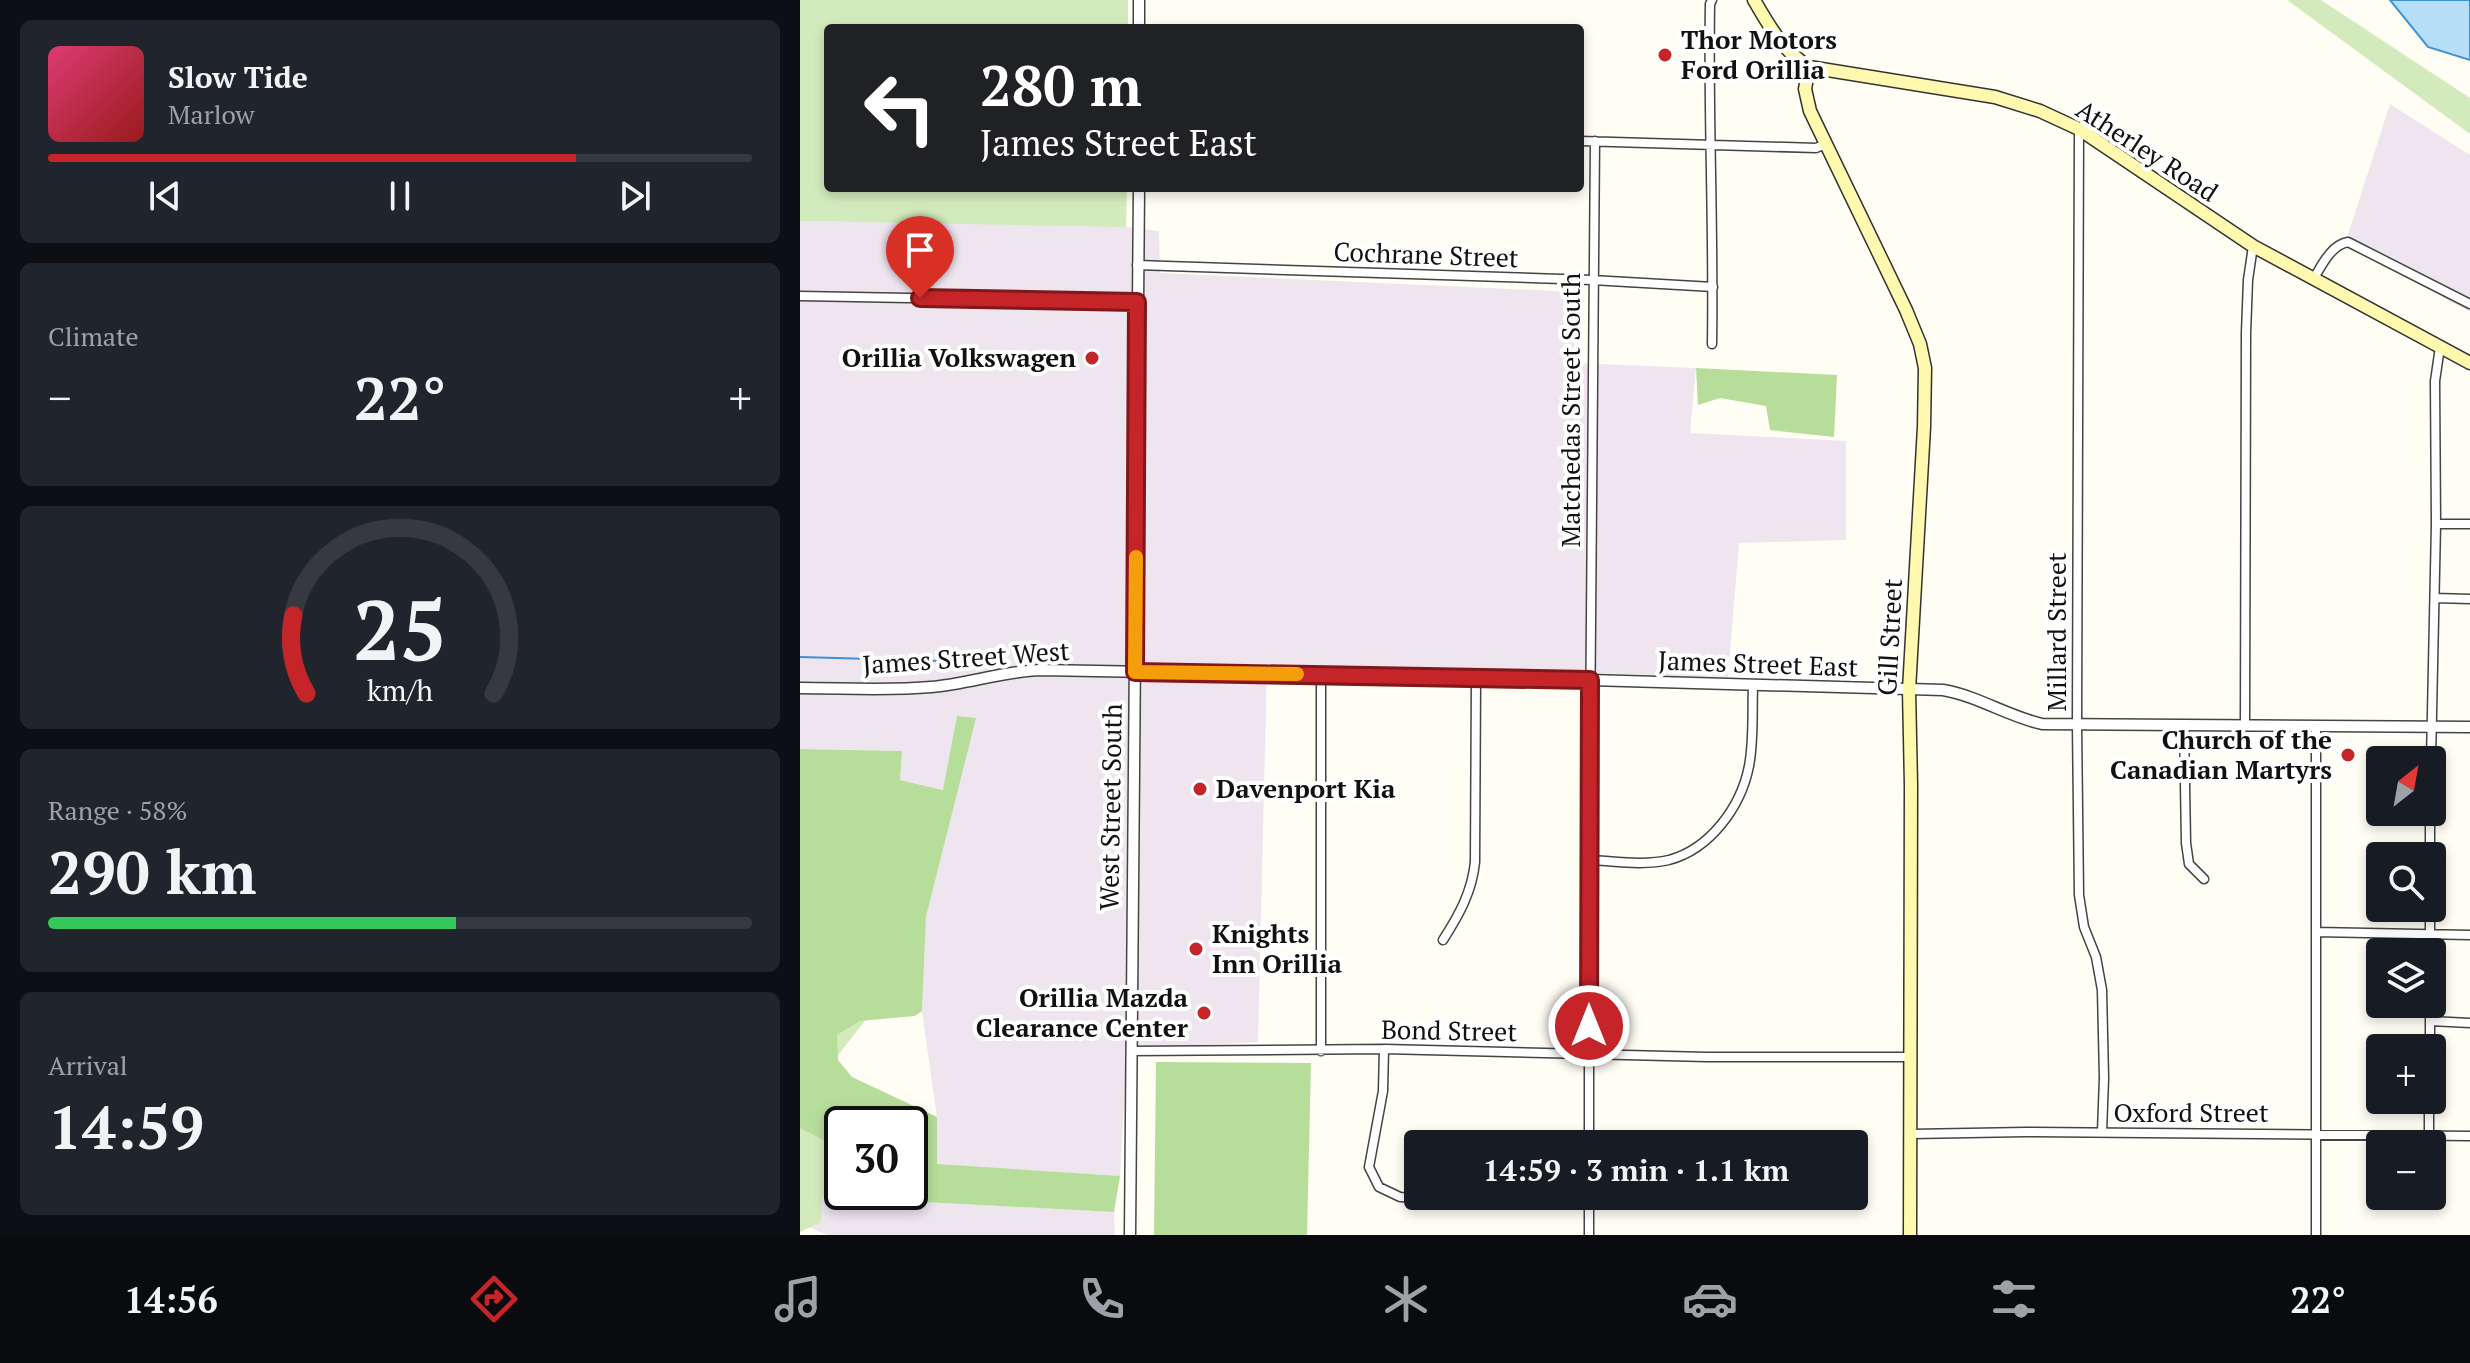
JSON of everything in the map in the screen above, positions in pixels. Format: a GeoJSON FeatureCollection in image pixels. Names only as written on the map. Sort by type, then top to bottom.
{"type":"FeatureCollection","features":[{"type":"Feature","properties":{"kind":"main road"},"geometry":{"type":"LineString","coordinates":[[1754,0],[1780,42],[1809,67]]}},
{"type":"Feature","properties":{"kind":"main road","name":"Atherley Road"},"geometry":{"type":"LineString","coordinates":[[1809,67],[2005,99],[2040,111],[2079,129],[2253,246],[2470,363]]}},
{"type":"Feature","properties":{"kind":"main road","name":"Gill Street"},"geometry":{"type":"LineString","coordinates":[[1809,67],[1805,94],[1810,111],[1906,310],[1920,344],[1925,368],[1909,690],[1910,1235]]}},
{"type":"Feature","properties":{"kind":"street"},"geometry":{"type":"LineString","coordinates":[[1139,0],[1139,24]]}},
{"type":"Feature","properties":{"kind":"street"},"geometry":{"type":"LineString","coordinates":[[1712,0],[1709,145],[1712,344]]}},
{"type":"Feature","properties":{"kind":"street","name":"Millard Street"},"geometry":{"type":"LineString","coordinates":[[2079,129],[2079,895],[2084,927],[2096,957],[2102,990],[2102,1132]]}},
{"type":"Feature","properties":{"kind":"street"},"geometry":{"type":"LineString","coordinates":[[1584,141],[1816,148],[1826,144]]}},
{"type":"Feature","properties":{"kind":"street","name":"Matchedas Street South"},"geometry":{"type":"LineString","coordinates":[[1589,1130],[1595,141]]}},
{"type":"Feature","properties":{"kind":"street","name":"West Street South"},"geometry":{"type":"LineString","coordinates":[[1130,1235],[1139,192]]}},
{"type":"Feature","properties":{"kind":"street"},"geometry":{"type":"LineString","coordinates":[[2314,278],[2331,252],[2341,243],[2348,242],[2470,304]]}},
{"type":"Feature","properties":{"kind":"street"},"geometry":{"type":"LineString","coordinates":[[2245,726],[2246,333],[2253,246]]}},
{"type":"Feature","properties":{"kind":"street","name":"Cochrane Street"},"geometry":{"type":"LineString","coordinates":[[1137,265],[1713,287]]}},
{"type":"Feature","properties":{"kind":"street"},"geometry":{"type":"LineString","coordinates":[[800,296],[1137,302]]}},
{"type":"Feature","properties":{"kind":"street"},"geometry":{"type":"LineString","coordinates":[[2432,746],[2435,381],[2440,347]]}},
{"type":"Feature","properties":{"kind":"street"},"geometry":{"type":"LineString","coordinates":[[2436,524],[2470,524]]}},
{"type":"Feature","properties":{"kind":"street"},"geometry":{"type":"LineString","coordinates":[[2435,598],[2470,599]]}},
{"type":"Feature","properties":{"kind":"street","name":"James Street West"},"geometry":{"type":"LineString","coordinates":[[800,688],[933,687],[1022,671],[1135,672]]}},
{"type":"Feature","properties":{"kind":"street","name":"James Street East"},"geometry":{"type":"LineString","coordinates":[[1135,672],[1943,690],[1966,694],[2042,724],[2470,727]]}},
{"type":"Feature","properties":{"kind":"street"},"geometry":{"type":"LineString","coordinates":[[1321,674],[1321,1051]]}},
{"type":"Feature","properties":{"kind":"street"},"geometry":{"type":"LineString","coordinates":[[1443,940],[1465,903],[1472,885],[1475,862],[1476,678]]}},
{"type":"Feature","properties":{"kind":"street"},"geometry":{"type":"LineString","coordinates":[[1589,860],[1668,860],[1695,849],[1716,831],[1733,807],[1745,780],[1751,751],[1753,686]]}},
{"type":"Feature","properties":{"kind":"street"},"geometry":{"type":"LineString","coordinates":[[2184,725],[2186,843],[2189,864],[2204,879]]}},
{"type":"Feature","properties":{"kind":"street"},"geometry":{"type":"LineString","coordinates":[[2316,727],[2316,1235]]}},
{"type":"Feature","properties":{"kind":"street"},"geometry":{"type":"LineString","coordinates":[[2430,922],[2430,936]]}},
{"type":"Feature","properties":{"kind":"street"},"geometry":{"type":"LineString","coordinates":[[2316,932],[2470,935]]}},
{"type":"Feature","properties":{"kind":"street"},"geometry":{"type":"LineString","coordinates":[[2430,1034],[2430,1021],[2470,1023]]}},
{"type":"Feature","properties":{"kind":"street"},"geometry":{"type":"LineString","coordinates":[[1384,1049],[1383,1091],[1369,1167],[1379,1187],[1404,1197]]}},
{"type":"Feature","properties":{"kind":"street","name":"Bond Street"},"geometry":{"type":"LineString","coordinates":[[1131,1051],[1384,1049],[1707,1057],[1911,1057]]}},
{"type":"Feature","properties":{"kind":"street","name":"Oxford Street"},"geometry":{"type":"LineString","coordinates":[[1911,1134],[2366,1135]]}},
{"type":"Feature","properties":{"kind":"street","name":"Oxford Street"},"geometry":{"type":"LineString","coordinates":[[2446,1136],[2470,1136]]}},
{"type":"Feature","properties":{"kind":"street"},"geometry":{"type":"LineString","coordinates":[[1589,1210],[1589,1235]]}},
{"type":"Feature","properties":{"kind":"shaded area"},"geometry":{"type":"Polygon","coordinates":[[[2390,104],[2470,155],[2470,312],[2345,244],[2390,104]]]}},
{"type":"Feature","properties":{"kind":"shaded area"},"geometry":{"type":"Polygon","coordinates":[[[800,221],[1121,226],[1159,231],[1160,273],[1577,292],[1574,363],[1696,368],[1690,433],[1846,441],[1846,540],[1739,543],[1728,677],[1267,664],[1258,1042],[1127,1049],[1120,1176],[937,1165],[937,1117],[922,1011],[926,917],[975,719],[957,717],[944,790],[900,780],[902,751],[800,749],[800,221]]]}},
{"type":"Feature","properties":{"kind":"shaded area"},"geometry":{"type":"Polygon","coordinates":[[[824,1197],[824,1210],[928,1210],[928,1202],[1114,1212],[1115,1235],[827,1235],[800,1223],[803,1198],[824,1197]]]}},
{"type":"Feature","properties":{"kind":"green space"},"geometry":{"type":"Polygon","coordinates":[[[800,0],[1128,0],[1128,24],[824,24],[824,192],[1127,192],[1126,227],[800,221],[800,0]]]}},
{"type":"Feature","properties":{"kind":"green space"},"geometry":{"type":"Polygon","coordinates":[[[2287,0],[2321,0],[2470,98],[2470,134],[2287,0]]]}},
{"type":"Feature","properties":{"kind":"green space"},"geometry":{"type":"Polygon","coordinates":[[[1696,368],[1837,375],[1834,437],[1770,430],[1766,406],[1720,398],[1698,405],[1696,368]]]}},
{"type":"Feature","properties":{"kind":"green space"},"geometry":{"type":"Polygon","coordinates":[[[957,716],[976,718],[926,917],[922,1011],[915,1016],[860,1021],[837,1035],[838,1060],[852,1077],[914,1106],[824,1106],[824,1140],[800,1128],[800,749],[902,751],[900,780],[943,790],[957,716]]]}},
{"type":"Feature","properties":{"kind":"green space"},"geometry":{"type":"Polygon","coordinates":[[[800,933],[882,999],[835,1059],[836,1106],[824,1106],[821,1222],[800,1232],[800,933]]]}},
{"type":"Feature","properties":{"kind":"green space"},"geometry":{"type":"Polygon","coordinates":[[[1156,1062],[1311,1063],[1307,1235],[1154,1235],[1156,1062]]]}},
{"type":"Feature","properties":{"kind":"green space"},"geometry":{"type":"Polygon","coordinates":[[[928,1113],[937,1117],[937,1164],[1120,1176],[1114,1212],[928,1202],[928,1113]]]}},
{"type":"Feature","properties":{"kind":"water"},"geometry":{"type":"Polygon","coordinates":[[[2390,0],[2470,0],[2470,60],[2428,47],[2390,0]]]}},
{"type":"Feature","properties":{"kind":"waterway"},"geometry":{"type":"LineString","coordinates":[[800,657],[942,661]]}},
{"type":"Feature","properties":{"kind":"slow traffic"},"geometry":{"type":"LineString","coordinates":[[1136,557],[1135,672],[1297,674]]}},
{"type":"Feature","properties":{"kind":"place","name":"Thor Motors Ford Orillia"},"geometry":{"type":"Point","coordinates":[1665,55]}},
{"type":"Feature","properties":{"kind":"place","name":"Orillia Volkswagen"},"geometry":{"type":"Point","coordinates":[1092,358]}},
{"type":"Feature","properties":{"kind":"place","name":"Church of the Canadian Martyrs"},"geometry":{"type":"Point","coordinates":[2348,755]}},
{"type":"Feature","properties":{"kind":"place","name":"Davenport Kia"},"geometry":{"type":"Point","coordinates":[1200,789]}},
{"type":"Feature","properties":{"kind":"place","name":"Knights Inn Orillia"},"geometry":{"type":"Point","coordinates":[1196,949]}},
{"type":"Feature","properties":{"kind":"place","name":"Orillia Mazda Clearance Center"},"geometry":{"type":"Point","coordinates":[1204,1013]}},
{"type":"Feature","properties":{"kind":"route"},"geometry":{"type":"LineString","coordinates":[[920,298],[1137,302],[1135,672],[1590,680],[1589,1026]]}}]}
